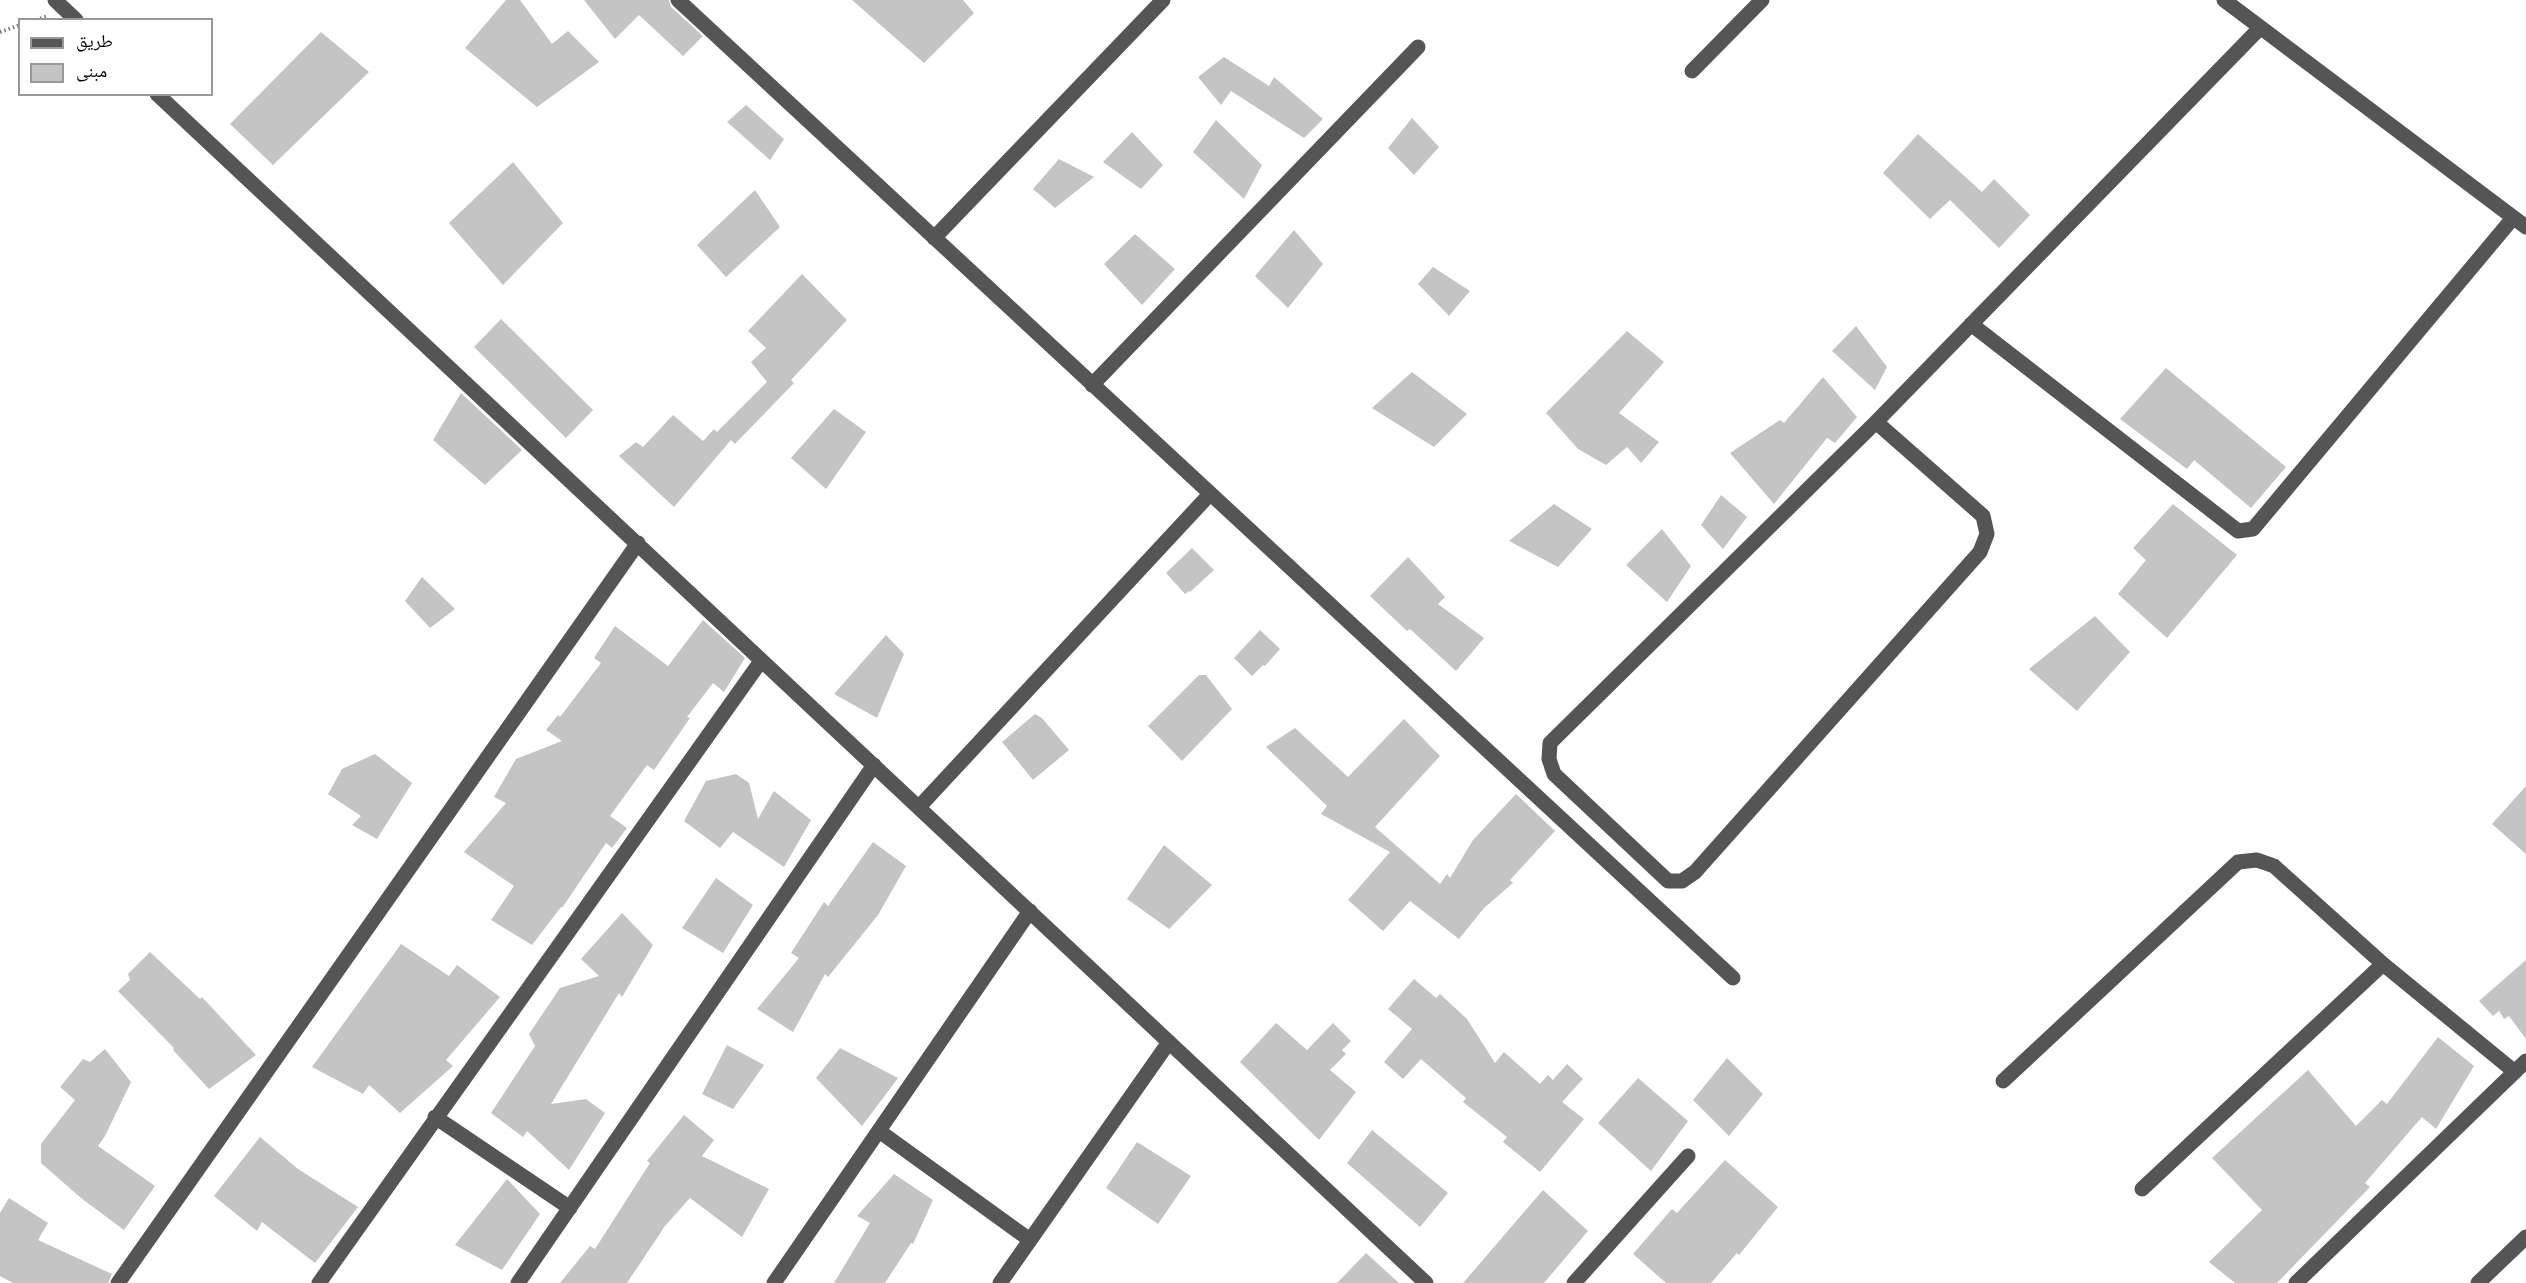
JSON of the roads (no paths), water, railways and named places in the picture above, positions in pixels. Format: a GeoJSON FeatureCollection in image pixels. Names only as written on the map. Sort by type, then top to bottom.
{"type":"FeatureCollection","features":[{"type":"Feature","properties":{"kind":"street"},"geometry":{"type":"LineString","coordinates":[[55,0],[74,18]]}},
{"type":"Feature","properties":{"kind":"street"},"geometry":{"type":"LineString","coordinates":[[678,0],[1733,978]]}},
{"type":"Feature","properties":{"kind":"street"},"geometry":{"type":"LineString","coordinates":[[934,238],[1163,0]]}},
{"type":"Feature","properties":{"kind":"street"},"geometry":{"type":"LineString","coordinates":[[1692,71],[1762,0]]}},
{"type":"Feature","properties":{"kind":"street"},"geometry":{"type":"LineString","coordinates":[[2224,0],[2526,227]]}},
{"type":"Feature","properties":{"kind":"street"},"geometry":{"type":"LineString","coordinates":[[1876,422],[1983,516],[1987,534],[1980,552],[1695,872],[1682,880],[1668,881],[1554,774],[1549,759],[1550,743],[1876,422],[2260,28]]}},
{"type":"Feature","properties":{"kind":"street"},"geometry":{"type":"LineString","coordinates":[[1092,385],[1418,47]]}},
{"type":"Feature","properties":{"kind":"street"},"geometry":{"type":"LineString","coordinates":[[159,96],[1426,1283]]}},
{"type":"Feature","properties":{"kind":"street"},"geometry":{"type":"LineString","coordinates":[[1971,324],[2238,531],[2253,529],[2513,218]]}},
{"type":"Feature","properties":{"kind":"street"},"geometry":{"type":"LineString","coordinates":[[919,807],[1210,494]]}},
{"type":"Feature","properties":{"kind":"street"},"geometry":{"type":"LineString","coordinates":[[118,1283],[638,543]]}},
{"type":"Feature","properties":{"kind":"street"},"geometry":{"type":"LineString","coordinates":[[319,1283],[761,661]]}},
{"type":"Feature","properties":{"kind":"street"},"geometry":{"type":"LineString","coordinates":[[518,1283],[874,765]]}},
{"type":"Feature","properties":{"kind":"street"},"geometry":{"type":"LineString","coordinates":[[2004,1081],[2238,862],[2257,860],[2274,866],[2383,964],[2515,1072]]}},
{"type":"Feature","properties":{"kind":"street"},"geometry":{"type":"LineString","coordinates":[[774,1283],[1030,912]]}},
{"type":"Feature","properties":{"kind":"street"},"geometry":{"type":"LineString","coordinates":[[2142,1189],[2383,964]]}},
{"type":"Feature","properties":{"kind":"street"},"geometry":{"type":"LineString","coordinates":[[1000,1283],[1169,1042]]}},
{"type":"Feature","properties":{"kind":"street"},"geometry":{"type":"LineString","coordinates":[[2296,1283],[2526,1061]]}},
{"type":"Feature","properties":{"kind":"street"},"geometry":{"type":"LineString","coordinates":[[435,1117],[570,1208]]}},
{"type":"Feature","properties":{"kind":"street"},"geometry":{"type":"LineString","coordinates":[[879,1131],[1030,1240]]}},
{"type":"Feature","properties":{"kind":"street"},"geometry":{"type":"LineString","coordinates":[[1574,1283],[1688,1156]]}},
{"type":"Feature","properties":{"kind":"street"},"geometry":{"type":"LineString","coordinates":[[2478,1283],[2526,1237]]}}]}
